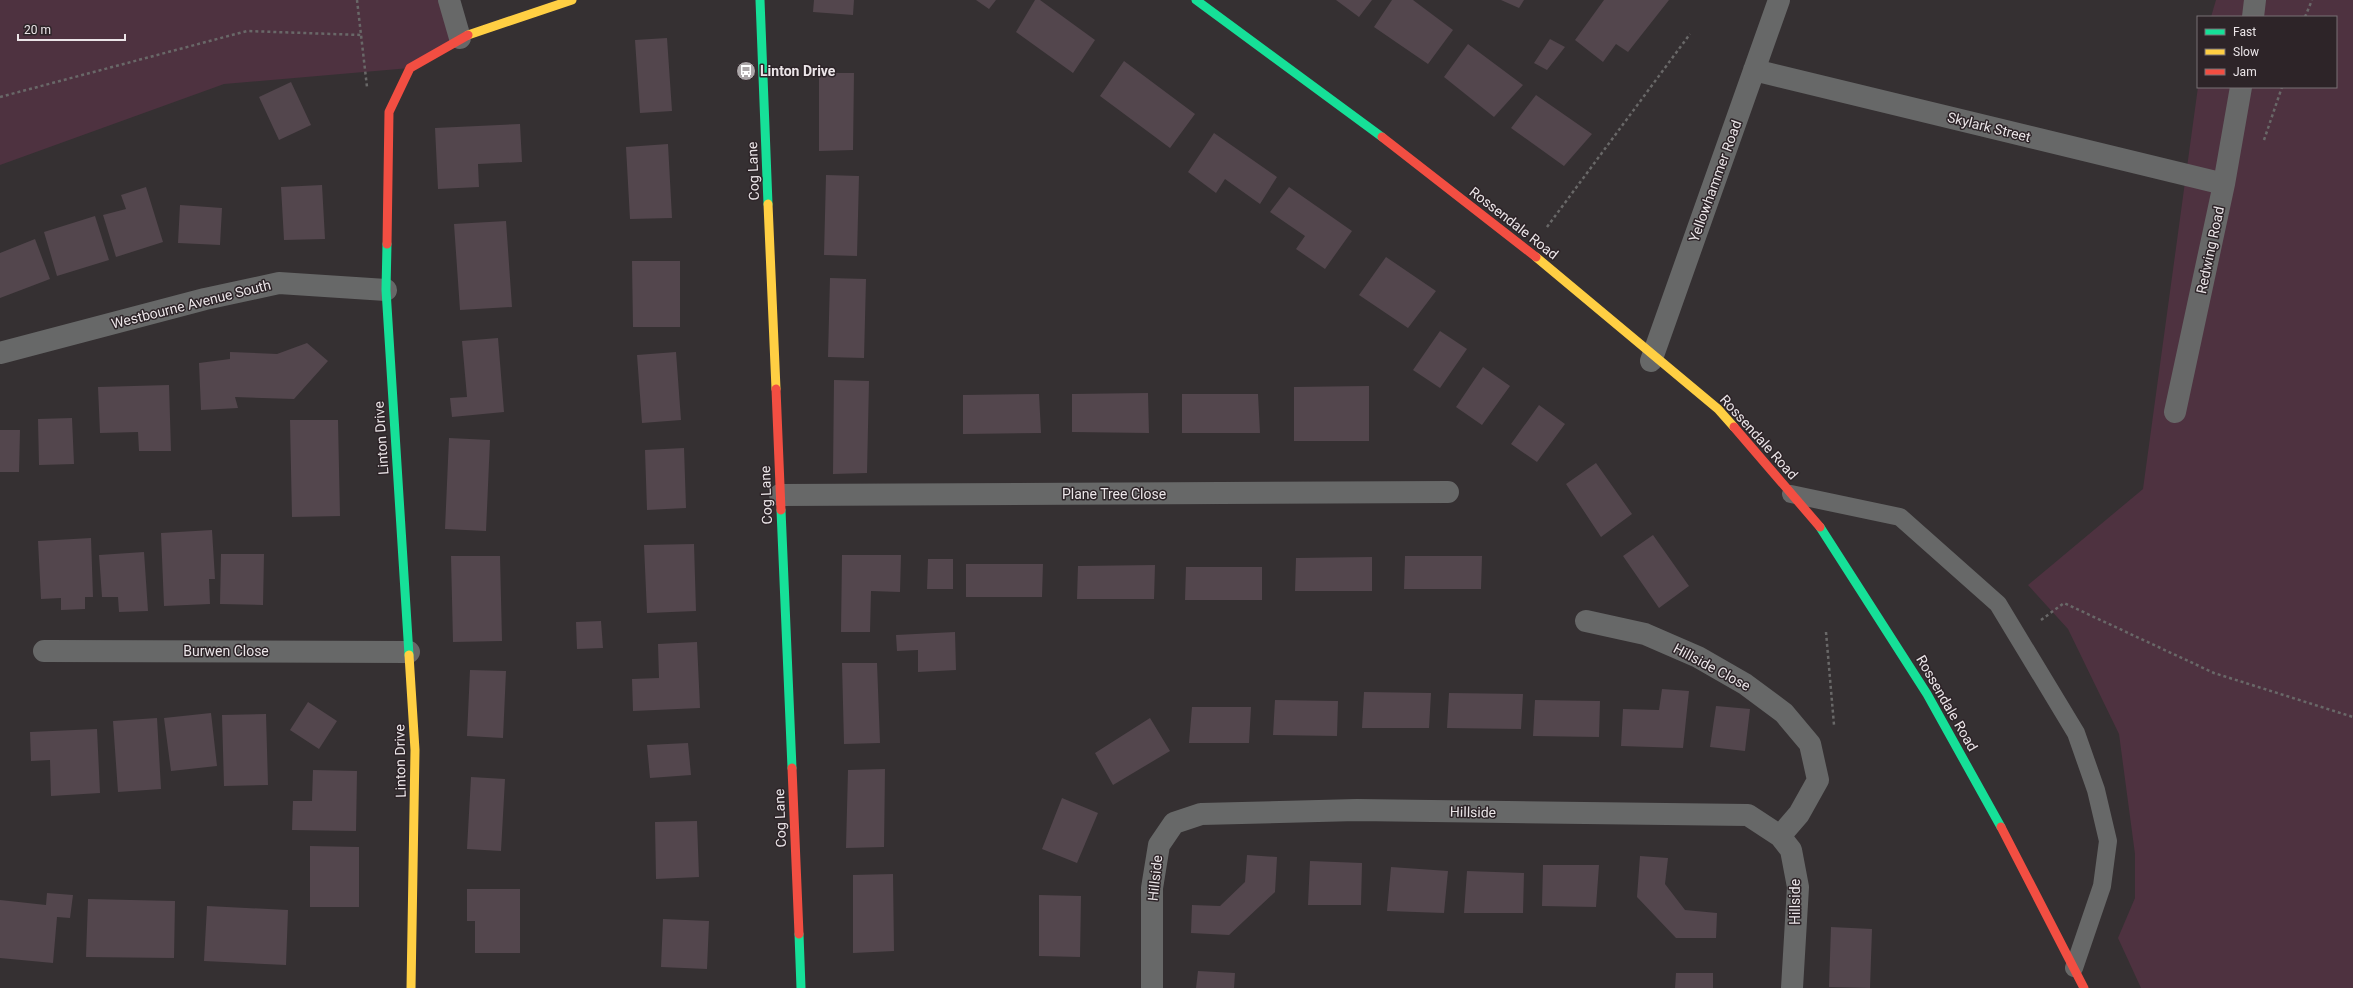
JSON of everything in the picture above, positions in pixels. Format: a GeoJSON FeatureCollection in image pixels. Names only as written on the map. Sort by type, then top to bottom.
{"type":"FeatureCollection","features":[{"type":"Feature","properties":{"kind":"main road","name":"Linton Drive"},"geometry":{"type":"LineString","coordinates":[[411,988],[415,750],[386,290],[389,112],[410,68],[460,38],[572,0]]}},
{"type":"Feature","properties":{"kind":"main road","name":"Cog Lane"},"geometry":{"type":"LineString","coordinates":[[760,0],[801,988]]}},
{"type":"Feature","properties":{"kind":"main road","name":"Rossendale Road"},"geometry":{"type":"LineString","coordinates":[[1196,0],[1375,132],[1529,252],[1652,358],[1718,409],[1821,528],[1927,694],[2020,862],[2084,988]]}},
{"type":"Feature","properties":{"kind":"street"},"geometry":{"type":"LineString","coordinates":[[449,0],[460,38]]}},
{"type":"Feature","properties":{"kind":"street","name":"Yellowhammer Road"},"geometry":{"type":"LineString","coordinates":[[1652,358],[1779,0]]}},
{"type":"Feature","properties":{"kind":"street"},"geometry":{"type":"LineString","coordinates":[[2253,16],[2255,0]]}},
{"type":"Feature","properties":{"kind":"street","name":"Skylark Street"},"geometry":{"type":"LineString","coordinates":[[1754,70],[2224,184]]}},
{"type":"Feature","properties":{"kind":"street","name":"Redwing Road"},"geometry":{"type":"LineString","coordinates":[[2175,412],[2224,184],[2241,88]]}},
{"type":"Feature","properties":{"kind":"street","name":"Westbourne Avenue South"},"geometry":{"type":"LineString","coordinates":[[0,353],[205,299],[279,283],[386,290]]}},
{"type":"Feature","properties":{"kind":"street","name":"Plane Tree Close"},"geometry":{"type":"LineString","coordinates":[[780,495],[1448,492]]}},
{"type":"Feature","properties":{"kind":"street","name":"Hillside Close"},"geometry":{"type":"LineString","coordinates":[[1586,621],[1645,634],[1698,657],[1746,684],[1784,713],[1810,744],[1818,780],[1799,814],[1780,836]]}},
{"type":"Feature","properties":{"kind":"street","name":"Burwen Close"},"geometry":{"type":"LineString","coordinates":[[44,651],[409,652]]}},
{"type":"Feature","properties":{"kind":"street","name":"Hillside"},"geometry":{"type":"LineString","coordinates":[[1152,988],[1152,888],[1158,846],[1174,823],[1201,814],[1357,810],[1748,815],[1780,836],[1792,850],[1798,887],[1792,988]]}},
{"type":"Feature","properties":{"kind":"lane"},"geometry":{"type":"LineString","coordinates":[[1791,494],[1900,517],[1998,604],[2076,733],[2096,790],[2108,841],[2102,886],[2074,968]]}},
{"type":"Feature","properties":{"kind":"path"},"geometry":{"type":"LineString","coordinates":[[357,0],[368,99],[389,112]]}},
{"type":"Feature","properties":{"kind":"path"},"geometry":{"type":"LineString","coordinates":[[2305,16],[2312,0]]}},
{"type":"Feature","properties":{"kind":"path"},"geometry":{"type":"LineString","coordinates":[[0,97],[247,31],[361,35]]}},
{"type":"Feature","properties":{"kind":"path"},"geometry":{"type":"LineString","coordinates":[[1529,252],[1690,34]]}},
{"type":"Feature","properties":{"kind":"path"},"geometry":{"type":"LineString","coordinates":[[2017,637],[2064,603],[2214,673],[2353,717]]}},
{"type":"Feature","properties":{"kind":"path"},"geometry":{"type":"LineString","coordinates":[[1810,744],[1835,738],[1826,632]]}},
{"type":"Feature","properties":{"kind":"shaded area"},"geometry":{"type":"Polygon","coordinates":[[[0,0],[449,0],[460,38],[410,68],[224,84],[0,165],[0,0]]]}},
{"type":"Feature","properties":{"kind":"shaded area"},"geometry":{"type":"Polygon","coordinates":[[[2216,0],[2353,0],[2353,988],[2141,988],[2118,938],[2135,898],[2135,854],[2119,734],[2068,629],[2028,585],[2143,489],[2198,88],[2337,88],[2337,16],[2211,16],[2216,0]]]}},
{"type":"Feature","properties":{"kind":"building"},"geometry":{"type":"Polygon","coordinates":[[[814,0],[854,0],[853,15],[813,12],[814,0]]]}},
{"type":"Feature","properties":{"kind":"building"},"geometry":{"type":"Polygon","coordinates":[[[976,0],[996,0],[989,9],[976,0]]]}},
{"type":"Feature","properties":{"kind":"building"},"geometry":{"type":"Polygon","coordinates":[[[1035,0],[1040,0],[1095,40],[1073,73],[1016,32],[1035,0]]]}},
{"type":"Feature","properties":{"kind":"building"},"geometry":{"type":"Polygon","coordinates":[[[1336,0],[1372,0],[1359,17],[1336,0]]]}},
{"type":"Feature","properties":{"kind":"building"},"geometry":{"type":"Polygon","coordinates":[[[1392,0],[1413,0],[1453,30],[1428,64],[1374,27],[1392,0]]]}},
{"type":"Feature","properties":{"kind":"building"},"geometry":{"type":"Polygon","coordinates":[[[1501,0],[1524,0],[1519,8],[1501,0]]]}},
{"type":"Feature","properties":{"kind":"building"},"geometry":{"type":"Polygon","coordinates":[[[1604,0],[1669,0],[1628,52],[1616,44],[1603,62],[1575,40],[1604,0]]]}},
{"type":"Feature","properties":{"kind":"building"},"geometry":{"type":"Polygon","coordinates":[[[667,38],[672,111],[640,113],[635,40],[667,38]]]}},
{"type":"Feature","properties":{"kind":"building"},"geometry":{"type":"Polygon","coordinates":[[[1550,39],[1565,47],[1547,70],[1534,63],[1550,39]]]}},
{"type":"Feature","properties":{"kind":"building"},"geometry":{"type":"Polygon","coordinates":[[[1468,44],[1523,85],[1494,117],[1444,77],[1468,44]]]}},
{"type":"Feature","properties":{"kind":"building"},"geometry":{"type":"Polygon","coordinates":[[[1124,61],[1195,114],[1170,148],[1100,96],[1124,61]]]}},
{"type":"Feature","properties":{"kind":"building"},"geometry":{"type":"Polygon","coordinates":[[[819,73],[854,73],[853,150],[819,151],[819,73]]]}},
{"type":"Feature","properties":{"kind":"building"},"geometry":{"type":"Polygon","coordinates":[[[291,82],[311,125],[279,140],[259,97],[291,82]]]}},
{"type":"Feature","properties":{"kind":"building"},"geometry":{"type":"Polygon","coordinates":[[[1536,95],[1592,134],[1564,166],[1511,128],[1536,95]]]}},
{"type":"Feature","properties":{"kind":"building"},"geometry":{"type":"Polygon","coordinates":[[[520,124],[522,162],[478,164],[479,187],[438,189],[435,128],[520,124]]]}},
{"type":"Feature","properties":{"kind":"building"},"geometry":{"type":"Polygon","coordinates":[[[1214,133],[1277,177],[1260,204],[1225,179],[1216,193],[1188,172],[1214,133]]]}},
{"type":"Feature","properties":{"kind":"building"},"geometry":{"type":"Polygon","coordinates":[[[668,144],[672,218],[630,219],[626,147],[668,144]]]}},
{"type":"Feature","properties":{"kind":"building"},"geometry":{"type":"Polygon","coordinates":[[[826,175],[859,176],[857,256],[824,255],[826,175]]]}},
{"type":"Feature","properties":{"kind":"building"},"geometry":{"type":"Polygon","coordinates":[[[322,185],[325,239],[284,240],[281,187],[322,185]]]}},
{"type":"Feature","properties":{"kind":"building"},"geometry":{"type":"Polygon","coordinates":[[[146,187],[163,242],[116,257],[103,215],[126,209],[121,195],[146,187]]]}},
{"type":"Feature","properties":{"kind":"building"},"geometry":{"type":"Polygon","coordinates":[[[1289,187],[1352,231],[1325,269],[1296,249],[1305,236],[1270,212],[1289,187]]]}},
{"type":"Feature","properties":{"kind":"building"},"geometry":{"type":"Polygon","coordinates":[[[180,205],[222,208],[220,245],[178,243],[180,205]]]}},
{"type":"Feature","properties":{"kind":"building"},"geometry":{"type":"Polygon","coordinates":[[[95,216],[109,260],[57,276],[44,232],[95,216]]]}},
{"type":"Feature","properties":{"kind":"building"},"geometry":{"type":"Polygon","coordinates":[[[506,221],[512,307],[460,310],[454,224],[506,221]]]}},
{"type":"Feature","properties":{"kind":"building"},"geometry":{"type":"Polygon","coordinates":[[[35,239],[50,279],[0,298],[0,253],[35,239]]]}},
{"type":"Feature","properties":{"kind":"building"},"geometry":{"type":"Polygon","coordinates":[[[1386,257],[1436,291],[1408,328],[1359,295],[1386,257]]]}},
{"type":"Feature","properties":{"kind":"building"},"geometry":{"type":"Polygon","coordinates":[[[632,261],[680,261],[680,327],[633,327],[632,261]]]}},
{"type":"Feature","properties":{"kind":"building"},"geometry":{"type":"Polygon","coordinates":[[[830,278],[866,279],[864,358],[828,357],[830,278]]]}},
{"type":"Feature","properties":{"kind":"building"},"geometry":{"type":"Polygon","coordinates":[[[1440,331],[1467,349],[1440,388],[1413,370],[1440,331]]]}},
{"type":"Feature","properties":{"kind":"building"},"geometry":{"type":"Polygon","coordinates":[[[498,338],[504,412],[452,417],[450,398],[467,397],[462,341],[498,338]]]}},
{"type":"Feature","properties":{"kind":"building"},"geometry":{"type":"Polygon","coordinates":[[[307,343],[328,361],[294,399],[235,397],[238,408],[201,410],[199,363],[230,359],[230,352],[277,354],[307,343]]]}},
{"type":"Feature","properties":{"kind":"building"},"geometry":{"type":"Polygon","coordinates":[[[676,352],[681,420],[642,423],[637,355],[676,352]]]}},
{"type":"Feature","properties":{"kind":"building"},"geometry":{"type":"Polygon","coordinates":[[[1483,367],[1510,386],[1482,425],[1456,407],[1483,367]]]}},
{"type":"Feature","properties":{"kind":"building"},"geometry":{"type":"Polygon","coordinates":[[[834,380],[869,381],[867,473],[833,474],[834,380]]]}},
{"type":"Feature","properties":{"kind":"building"},"geometry":{"type":"Polygon","coordinates":[[[169,385],[171,451],[139,451],[138,432],[100,433],[98,387],[169,385]]]}},
{"type":"Feature","properties":{"kind":"building"},"geometry":{"type":"Polygon","coordinates":[[[1369,386],[1369,441],[1294,441],[1294,387],[1369,386]]]}},
{"type":"Feature","properties":{"kind":"building"},"geometry":{"type":"Polygon","coordinates":[[[1148,393],[1149,433],[1072,432],[1072,394],[1148,393]]]}},
{"type":"Feature","properties":{"kind":"building"},"geometry":{"type":"Polygon","coordinates":[[[1039,394],[1041,433],[963,434],[963,395],[1039,394]]]}},
{"type":"Feature","properties":{"kind":"building"},"geometry":{"type":"Polygon","coordinates":[[[1182,394],[1258,394],[1260,433],[1182,433],[1182,394]]]}},
{"type":"Feature","properties":{"kind":"building"},"geometry":{"type":"Polygon","coordinates":[[[1539,405],[1565,424],[1537,462],[1511,444],[1539,405]]]}},
{"type":"Feature","properties":{"kind":"building"},"geometry":{"type":"Polygon","coordinates":[[[72,418],[74,464],[39,465],[38,419],[72,418]]]}},
{"type":"Feature","properties":{"kind":"building"},"geometry":{"type":"Polygon","coordinates":[[[290,420],[338,420],[340,516],[292,517],[290,420]]]}},
{"type":"Feature","properties":{"kind":"building"},"geometry":{"type":"Polygon","coordinates":[[[0,430],[20,430],[19,472],[0,472],[0,430]]]}},
{"type":"Feature","properties":{"kind":"building"},"geometry":{"type":"Polygon","coordinates":[[[449,438],[490,440],[486,531],[445,529],[449,438]]]}},
{"type":"Feature","properties":{"kind":"building"},"geometry":{"type":"Polygon","coordinates":[[[684,448],[686,508],[647,510],[645,450],[684,448]]]}},
{"type":"Feature","properties":{"kind":"building"},"geometry":{"type":"Polygon","coordinates":[[[1596,463],[1632,514],[1601,537],[1566,484],[1596,463]]]}},
{"type":"Feature","properties":{"kind":"building"},"geometry":{"type":"Polygon","coordinates":[[[212,530],[215,579],[209,579],[210,604],[164,606],[161,533],[212,530]]]}},
{"type":"Feature","properties":{"kind":"building"},"geometry":{"type":"Polygon","coordinates":[[[1653,535],[1689,586],[1659,608],[1623,556],[1653,535]]]}},
{"type":"Feature","properties":{"kind":"building"},"geometry":{"type":"Polygon","coordinates":[[[91,538],[93,597],[85,597],[85,609],[61,610],[61,598],[41,599],[38,541],[91,538]]]}},
{"type":"Feature","properties":{"kind":"building"},"geometry":{"type":"Polygon","coordinates":[[[694,544],[696,611],[647,613],[644,545],[694,544]]]}},
{"type":"Feature","properties":{"kind":"building"},"geometry":{"type":"Polygon","coordinates":[[[144,552],[148,611],[119,612],[118,597],[102,597],[99,555],[144,552]]]}},
{"type":"Feature","properties":{"kind":"building"},"geometry":{"type":"Polygon","coordinates":[[[221,554],[264,554],[263,605],[220,604],[221,554]]]}},
{"type":"Feature","properties":{"kind":"building"},"geometry":{"type":"Polygon","coordinates":[[[842,555],[901,555],[900,592],[871,591],[870,632],[841,632],[842,555]]]}},
{"type":"Feature","properties":{"kind":"building"},"geometry":{"type":"Polygon","coordinates":[[[451,556],[500,556],[502,641],[453,642],[451,556]]]}},
{"type":"Feature","properties":{"kind":"building"},"geometry":{"type":"Polygon","coordinates":[[[1405,556],[1482,556],[1481,589],[1404,589],[1405,556]]]}},
{"type":"Feature","properties":{"kind":"building"},"geometry":{"type":"Polygon","coordinates":[[[1372,557],[1372,591],[1295,591],[1296,558],[1372,557]]]}},
{"type":"Feature","properties":{"kind":"building"},"geometry":{"type":"Polygon","coordinates":[[[928,559],[953,559],[953,589],[927,589],[928,559]]]}},
{"type":"Feature","properties":{"kind":"building"},"geometry":{"type":"Polygon","coordinates":[[[966,564],[1043,564],[1042,597],[966,597],[966,564]]]}},
{"type":"Feature","properties":{"kind":"building"},"geometry":{"type":"Polygon","coordinates":[[[1155,565],[1154,599],[1077,599],[1078,566],[1155,565]]]}},
{"type":"Feature","properties":{"kind":"building"},"geometry":{"type":"Polygon","coordinates":[[[1186,567],[1262,567],[1262,600],[1185,600],[1186,567]]]}},
{"type":"Feature","properties":{"kind":"building"},"geometry":{"type":"Polygon","coordinates":[[[601,621],[603,648],[577,649],[576,622],[601,621]]]}},
{"type":"Feature","properties":{"kind":"building"},"geometry":{"type":"Polygon","coordinates":[[[955,632],[956,670],[918,672],[918,650],[897,651],[896,635],[955,632]]]}},
{"type":"Feature","properties":{"kind":"building"},"geometry":{"type":"Polygon","coordinates":[[[697,642],[700,708],[633,711],[632,679],[659,678],[658,644],[697,642]]]}},
{"type":"Feature","properties":{"kind":"building"},"geometry":{"type":"Polygon","coordinates":[[[842,663],[877,663],[880,743],[844,744],[842,663]]]}},
{"type":"Feature","properties":{"kind":"building"},"geometry":{"type":"Polygon","coordinates":[[[470,670],[506,671],[503,738],[467,736],[470,670]]]}},
{"type":"Feature","properties":{"kind":"building"},"geometry":{"type":"Polygon","coordinates":[[[1662,689],[1689,691],[1683,748],[1621,746],[1623,709],[1659,710],[1662,689]]]}},
{"type":"Feature","properties":{"kind":"building"},"geometry":{"type":"Polygon","coordinates":[[[1364,692],[1431,693],[1429,728],[1362,728],[1364,692]]]}},
{"type":"Feature","properties":{"kind":"building"},"geometry":{"type":"Polygon","coordinates":[[[1449,693],[1523,694],[1521,729],[1447,728],[1449,693]]]}},
{"type":"Feature","properties":{"kind":"building"},"geometry":{"type":"Polygon","coordinates":[[[1275,700],[1338,701],[1337,736],[1273,735],[1275,700]]]}},
{"type":"Feature","properties":{"kind":"building"},"geometry":{"type":"Polygon","coordinates":[[[1535,700],[1600,701],[1599,737],[1533,736],[1535,700]]]}},
{"type":"Feature","properties":{"kind":"building"},"geometry":{"type":"Polygon","coordinates":[[[308,702],[337,721],[319,749],[290,730],[308,702]]]}},
{"type":"Feature","properties":{"kind":"building"},"geometry":{"type":"Polygon","coordinates":[[[1716,706],[1750,709],[1745,751],[1710,747],[1716,706]]]}},
{"type":"Feature","properties":{"kind":"building"},"geometry":{"type":"Polygon","coordinates":[[[1192,707],[1251,707],[1249,743],[1189,743],[1192,707]]]}},
{"type":"Feature","properties":{"kind":"building"},"geometry":{"type":"Polygon","coordinates":[[[211,713],[217,766],[171,771],[164,718],[211,713]]]}},
{"type":"Feature","properties":{"kind":"building"},"geometry":{"type":"Polygon","coordinates":[[[266,714],[268,785],[224,786],[222,715],[266,714]]]}},
{"type":"Feature","properties":{"kind":"building"},"geometry":{"type":"Polygon","coordinates":[[[157,718],[161,789],[118,792],[113,721],[157,718]]]}},
{"type":"Feature","properties":{"kind":"building"},"geometry":{"type":"Polygon","coordinates":[[[1150,718],[1170,751],[1113,785],[1095,753],[1150,718]]]}},
{"type":"Feature","properties":{"kind":"building"},"geometry":{"type":"Polygon","coordinates":[[[97,729],[100,793],[51,796],[50,760],[31,761],[30,732],[97,729]]]}},
{"type":"Feature","properties":{"kind":"building"},"geometry":{"type":"Polygon","coordinates":[[[688,743],[691,775],[650,778],[647,745],[688,743]]]}},
{"type":"Feature","properties":{"kind":"building"},"geometry":{"type":"Polygon","coordinates":[[[885,769],[884,847],[846,848],[848,770],[885,769]]]}},
{"type":"Feature","properties":{"kind":"building"},"geometry":{"type":"Polygon","coordinates":[[[313,770],[357,771],[356,831],[292,830],[293,801],[312,801],[313,770]]]}},
{"type":"Feature","properties":{"kind":"building"},"geometry":{"type":"Polygon","coordinates":[[[471,777],[505,779],[501,851],[467,849],[471,777]]]}},
{"type":"Feature","properties":{"kind":"building"},"geometry":{"type":"Polygon","coordinates":[[[1062,798],[1098,813],[1077,863],[1042,849],[1062,798]]]}},
{"type":"Feature","properties":{"kind":"building"},"geometry":{"type":"Polygon","coordinates":[[[697,821],[699,877],[656,879],[655,822],[697,821]]]}},
{"type":"Feature","properties":{"kind":"building"},"geometry":{"type":"Polygon","coordinates":[[[310,846],[359,847],[359,907],[310,907],[310,846]]]}},
{"type":"Feature","properties":{"kind":"building"},"geometry":{"type":"Polygon","coordinates":[[[1247,855],[1277,857],[1275,892],[1229,935],[1191,933],[1192,905],[1220,906],[1245,882],[1247,855]]]}},
{"type":"Feature","properties":{"kind":"building"},"geometry":{"type":"Polygon","coordinates":[[[1640,856],[1668,858],[1665,884],[1685,910],[1717,913],[1716,938],[1676,938],[1637,897],[1640,856]]]}},
{"type":"Feature","properties":{"kind":"building"},"geometry":{"type":"Polygon","coordinates":[[[1310,861],[1362,863],[1361,905],[1308,905],[1310,861]]]}},
{"type":"Feature","properties":{"kind":"building"},"geometry":{"type":"Polygon","coordinates":[[[1543,865],[1599,865],[1596,907],[1542,906],[1543,865]]]}},
{"type":"Feature","properties":{"kind":"building"},"geometry":{"type":"Polygon","coordinates":[[[1391,867],[1448,871],[1444,913],[1387,911],[1391,867]]]}},
{"type":"Feature","properties":{"kind":"building"},"geometry":{"type":"Polygon","coordinates":[[[1467,871],[1524,873],[1523,913],[1464,913],[1467,871]]]}},
{"type":"Feature","properties":{"kind":"building"},"geometry":{"type":"Polygon","coordinates":[[[893,874],[894,951],[853,953],[853,875],[893,874]]]}},
{"type":"Feature","properties":{"kind":"building"},"geometry":{"type":"Polygon","coordinates":[[[467,889],[520,889],[520,953],[475,953],[475,921],[467,921],[467,889]]]}},
{"type":"Feature","properties":{"kind":"building"},"geometry":{"type":"Polygon","coordinates":[[[47,893],[73,895],[70,918],[57,917],[53,963],[0,958],[0,900],[46,905],[47,893]]]}},
{"type":"Feature","properties":{"kind":"building"},"geometry":{"type":"Polygon","coordinates":[[[1039,895],[1081,896],[1080,957],[1039,956],[1039,895]]]}},
{"type":"Feature","properties":{"kind":"building"},"geometry":{"type":"Polygon","coordinates":[[[88,899],[175,901],[174,958],[86,957],[88,899]]]}},
{"type":"Feature","properties":{"kind":"building"},"geometry":{"type":"Polygon","coordinates":[[[207,906],[288,910],[286,965],[204,961],[207,906]]]}},
{"type":"Feature","properties":{"kind":"building"},"geometry":{"type":"Polygon","coordinates":[[[663,919],[709,921],[707,969],[661,967],[663,919]]]}},
{"type":"Feature","properties":{"kind":"building"},"geometry":{"type":"Polygon","coordinates":[[[1831,927],[1872,929],[1870,988],[1829,987],[1831,927]]]}},
{"type":"Feature","properties":{"kind":"building"},"geometry":{"type":"Polygon","coordinates":[[[1198,971],[1235,973],[1234,988],[1196,988],[1198,971]]]}},
{"type":"Feature","properties":{"kind":"building"},"geometry":{"type":"Polygon","coordinates":[[[1676,973],[1713,973],[1713,988],[1675,988],[1676,973]]]}},
{"type":"Feature","properties":{"kind":"traffic: fast"},"geometry":{"type":"LineString","coordinates":[[760,0],[768,204]]}},
{"type":"Feature","properties":{"kind":"traffic: fast"},"geometry":{"type":"LineString","coordinates":[[1196,0],[1382,137]]}},
{"type":"Feature","properties":{"kind":"traffic: fast"},"geometry":{"type":"LineString","coordinates":[[387,244],[386,290],[409,655]]}},
{"type":"Feature","properties":{"kind":"traffic: fast"},"geometry":{"type":"LineString","coordinates":[[781,510],[792,768]]}},
{"type":"Feature","properties":{"kind":"traffic: fast"},"geometry":{"type":"LineString","coordinates":[[1820,527],[1927,694],[2001,827]]}},
{"type":"Feature","properties":{"kind":"traffic: fast"},"geometry":{"type":"LineString","coordinates":[[799,934],[801,988]]}},
{"type":"Feature","properties":{"kind":"traffic: slow"},"geometry":{"type":"LineString","coordinates":[[468,35],[572,0]]}},
{"type":"Feature","properties":{"kind":"traffic: slow"},"geometry":{"type":"LineString","coordinates":[[768,204],[776,389]]}},
{"type":"Feature","properties":{"kind":"traffic: slow"},"geometry":{"type":"LineString","coordinates":[[1536,257],[1718,409],[1734,427]]}},
{"type":"Feature","properties":{"kind":"traffic: slow"},"geometry":{"type":"LineString","coordinates":[[409,655],[415,750],[411,988]]}},
{"type":"Feature","properties":{"kind":"traffic: jam"},"geometry":{"type":"LineString","coordinates":[[387,244],[389,112],[410,68],[468,35]]}},
{"type":"Feature","properties":{"kind":"traffic: jam"},"geometry":{"type":"LineString","coordinates":[[1382,137],[1536,257]]}},
{"type":"Feature","properties":{"kind":"traffic: jam"},"geometry":{"type":"LineString","coordinates":[[776,389],[781,510]]}},
{"type":"Feature","properties":{"kind":"traffic: jam"},"geometry":{"type":"LineString","coordinates":[[1734,427],[1820,527]]}},
{"type":"Feature","properties":{"kind":"traffic: jam"},"geometry":{"type":"LineString","coordinates":[[792,768],[799,934]]}},
{"type":"Feature","properties":{"kind":"traffic: jam"},"geometry":{"type":"LineString","coordinates":[[2001,827],[2084,988]]}},
{"type":"Feature","properties":{"kind":"place","name":"Linton Drive"},"geometry":{"type":"Point","coordinates":[746,71]}}]}
